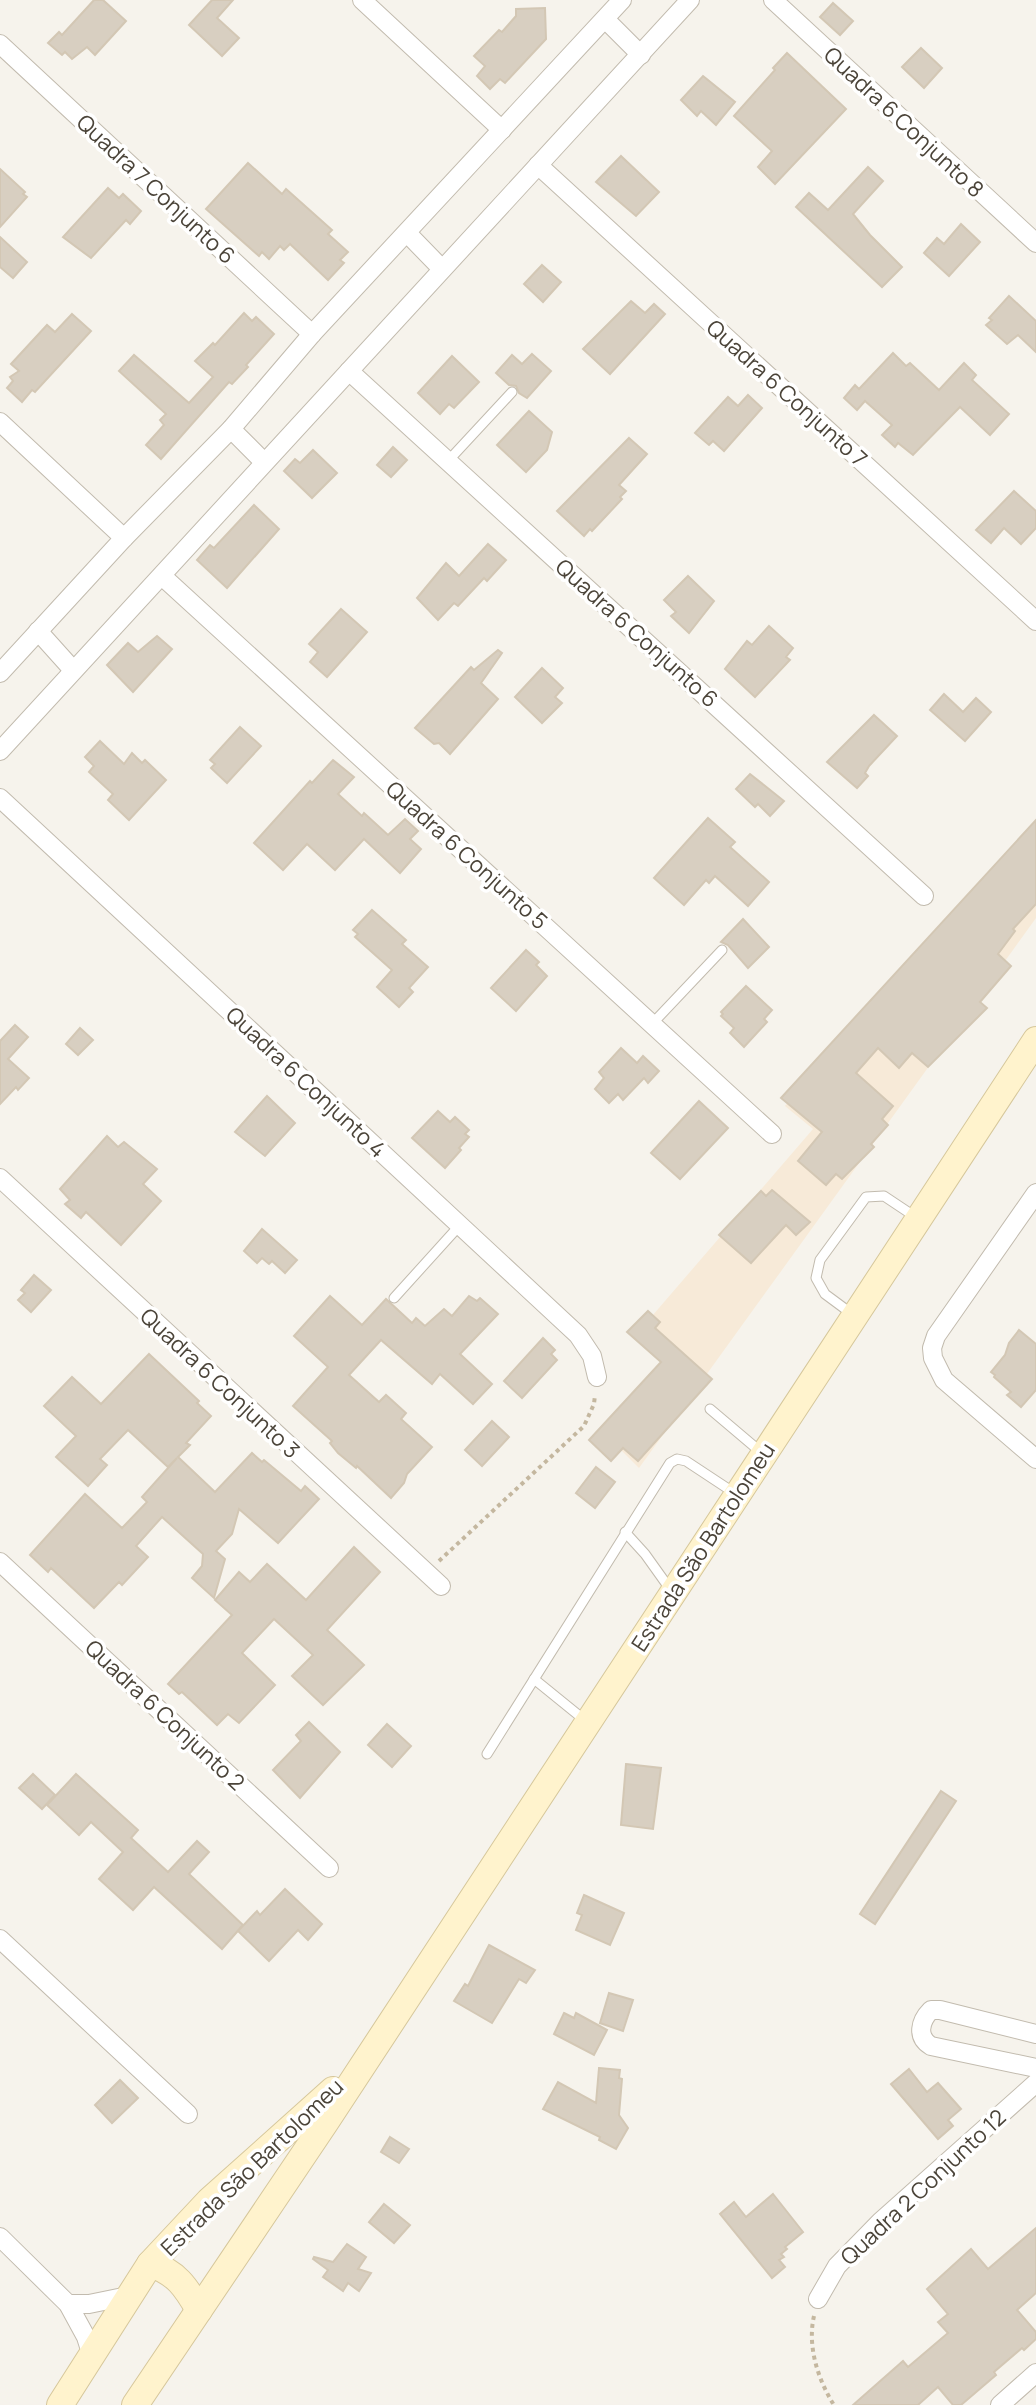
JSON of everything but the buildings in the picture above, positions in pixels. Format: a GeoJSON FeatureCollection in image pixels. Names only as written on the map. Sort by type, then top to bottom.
{"type":"FeatureCollection","features":[{"type":"Feature","properties":{"kind":"street"},"geometry":{"type":"LineString","coordinates":[[362,0],[502,130]]}},
{"type":"Feature","properties":{"kind":"street"},"geometry":{"type":"LineString","coordinates":[[0,673],[124,538],[231,429],[312,334],[622,0]]}},
{"type":"Feature","properties":{"kind":"street"},"geometry":{"type":"LineString","coordinates":[[0,751],[690,0]]}},
{"type":"Feature","properties":{"kind":"street","name":"Quadra 6 Conjunto 8"},"geometry":{"type":"LineString","coordinates":[[773,0],[1036,243]]}},
{"type":"Feature","properties":{"kind":"street"},"geometry":{"type":"LineString","coordinates":[[605,19],[641,55]]}},
{"type":"Feature","properties":{"kind":"street","name":"Quadra 7 Conjunto 6"},"geometry":{"type":"LineString","coordinates":[[0,44],[312,334]]}},
{"type":"Feature","properties":{"kind":"street","name":"Quadra 6 Conjunto 7"},"geometry":{"type":"LineString","coordinates":[[538,165],[1036,621]]}},
{"type":"Feature","properties":{"kind":"street"},"geometry":{"type":"LineString","coordinates":[[407,233],[442,269]]}},
{"type":"Feature","properties":{"kind":"street","name":"Quadra 6 Conjunto 6"},"geometry":{"type":"LineString","coordinates":[[349,371],[924,896]]}},
{"type":"Feature","properties":{"kind":"street"},"geometry":{"type":"LineString","coordinates":[[0,422],[124,538]]}},
{"type":"Feature","properties":{"kind":"street"},"geometry":{"type":"LineString","coordinates":[[231,429],[264,462]]}},
{"type":"Feature","properties":{"kind":"street","name":"Quadra 6 Conjunto 5"},"geometry":{"type":"LineString","coordinates":[[162,576],[772,1134]]}},
{"type":"Feature","properties":{"kind":"street"},"geometry":{"type":"LineString","coordinates":[[38,631],[73,670]]}},
{"type":"Feature","properties":{"kind":"street","name":"Quadra 6 Conjunto 4"},"geometry":{"type":"LineString","coordinates":[[0,798],[578,1335],[592,1356],[597,1377]]}},
{"type":"Feature","properties":{"kind":"street","name":"Estrada São Bartolomeu"},"geometry":{"type":"LineString","coordinates":[[135,2405],[1036,1040]]}},
{"type":"Feature","properties":{"kind":"street","name":"Quadra 6 Conjunto 3"},"geometry":{"type":"LineString","coordinates":[[0,1178],[433,1580]]}},
{"type":"Feature","properties":{"kind":"street"},"geometry":{"type":"LineString","coordinates":[[1036,1193],[936,1336],[932,1348],[933,1358],[944,1380],[1036,1459]]}},
{"type":"Feature","properties":{"kind":"street","name":"Quadra 6 Conjunto 2"},"geometry":{"type":"LineString","coordinates":[[0,1562],[329,1868]]}},
{"type":"Feature","properties":{"kind":"street"},"geometry":{"type":"LineString","coordinates":[[0,1939],[188,2114]]}},
{"type":"Feature","properties":{"kind":"street"},"geometry":{"type":"LineString","coordinates":[[1036,2034],[940,2010],[931,2010],[925,2016],[920,2034],[923,2041],[931,2046],[1036,2068]]}},
{"type":"Feature","properties":{"kind":"street","name":"Estrada São Bartolomeu"},"geometry":{"type":"LineString","coordinates":[[60,2405],[150,2264],[209,2201],[300,2122],[369,2054]]}},
{"type":"Feature","properties":{"kind":"street","name":"Quadra 2 Conjunto 12"},"geometry":{"type":"LineString","coordinates":[[818,2299],[837,2266],[880,2222],[1036,2083]]}},
{"type":"Feature","properties":{"kind":"street"},"geometry":{"type":"LineString","coordinates":[[0,2237],[68,2304],[86,2337],[92,2356]]}},
{"type":"Feature","properties":{"kind":"street"},"geometry":{"type":"LineString","coordinates":[[150,2264],[164,2268],[181,2280],[199,2310]]}},
{"type":"Feature","properties":{"kind":"street"},"geometry":{"type":"LineString","coordinates":[[68,2304],[89,2304],[128,2296]]}},
{"type":"Feature","properties":{"kind":"street"},"geometry":{"type":"LineString","coordinates":[[1000,2405],[1036,2373]]}},
{"type":"Feature","properties":{"kind":"lane"},"geometry":{"type":"LineString","coordinates":[[448,461],[512,392]]}},
{"type":"Feature","properties":{"kind":"lane"},"geometry":{"type":"LineString","coordinates":[[652,1024],[722,950]]}},
{"type":"Feature","properties":{"kind":"lane"},"geometry":{"type":"LineString","coordinates":[[855,1316],[825,1294],[816,1278],[820,1260],[866,1197],[884,1196],[918,1218]]}},
{"type":"Feature","properties":{"kind":"lane"},"geometry":{"type":"LineString","coordinates":[[394,1298],[460,1225]]}},
{"type":"Feature","properties":{"kind":"lane"},"geometry":{"type":"LineString","coordinates":[[710,1409],[763,1454]]}},
{"type":"Feature","properties":{"kind":"lane"},"geometry":{"type":"LineString","coordinates":[[487,1754],[670,1463],[677,1459],[686,1461],[737,1494]]}},
{"type":"Feature","properties":{"kind":"lane"},"geometry":{"type":"LineString","coordinates":[[625,1532],[645,1554],[672,1593]]}},
{"type":"Feature","properties":{"kind":"lane"},"geometry":{"type":"LineString","coordinates":[[534,1679],[587,1722]]}},
{"type":"Feature","properties":{"kind":"path"},"geometry":{"type":"LineString","coordinates":[[433,1580],[584,1426],[594,1404],[597,1377]]}},
{"type":"Feature","properties":{"kind":"path"},"geometry":{"type":"LineString","coordinates":[[818,2299],[811,2327],[815,2362],[834,2405]]}},
{"type":"Feature","properties":{"kind":"shaded area"},"geometry":{"type":"Polygon","coordinates":[[[1012,847],[1036,865],[1036,918],[639,1468],[602,1431],[666,1366],[634,1337],[813,1129],[785,1106],[1012,847]]]}}]}
